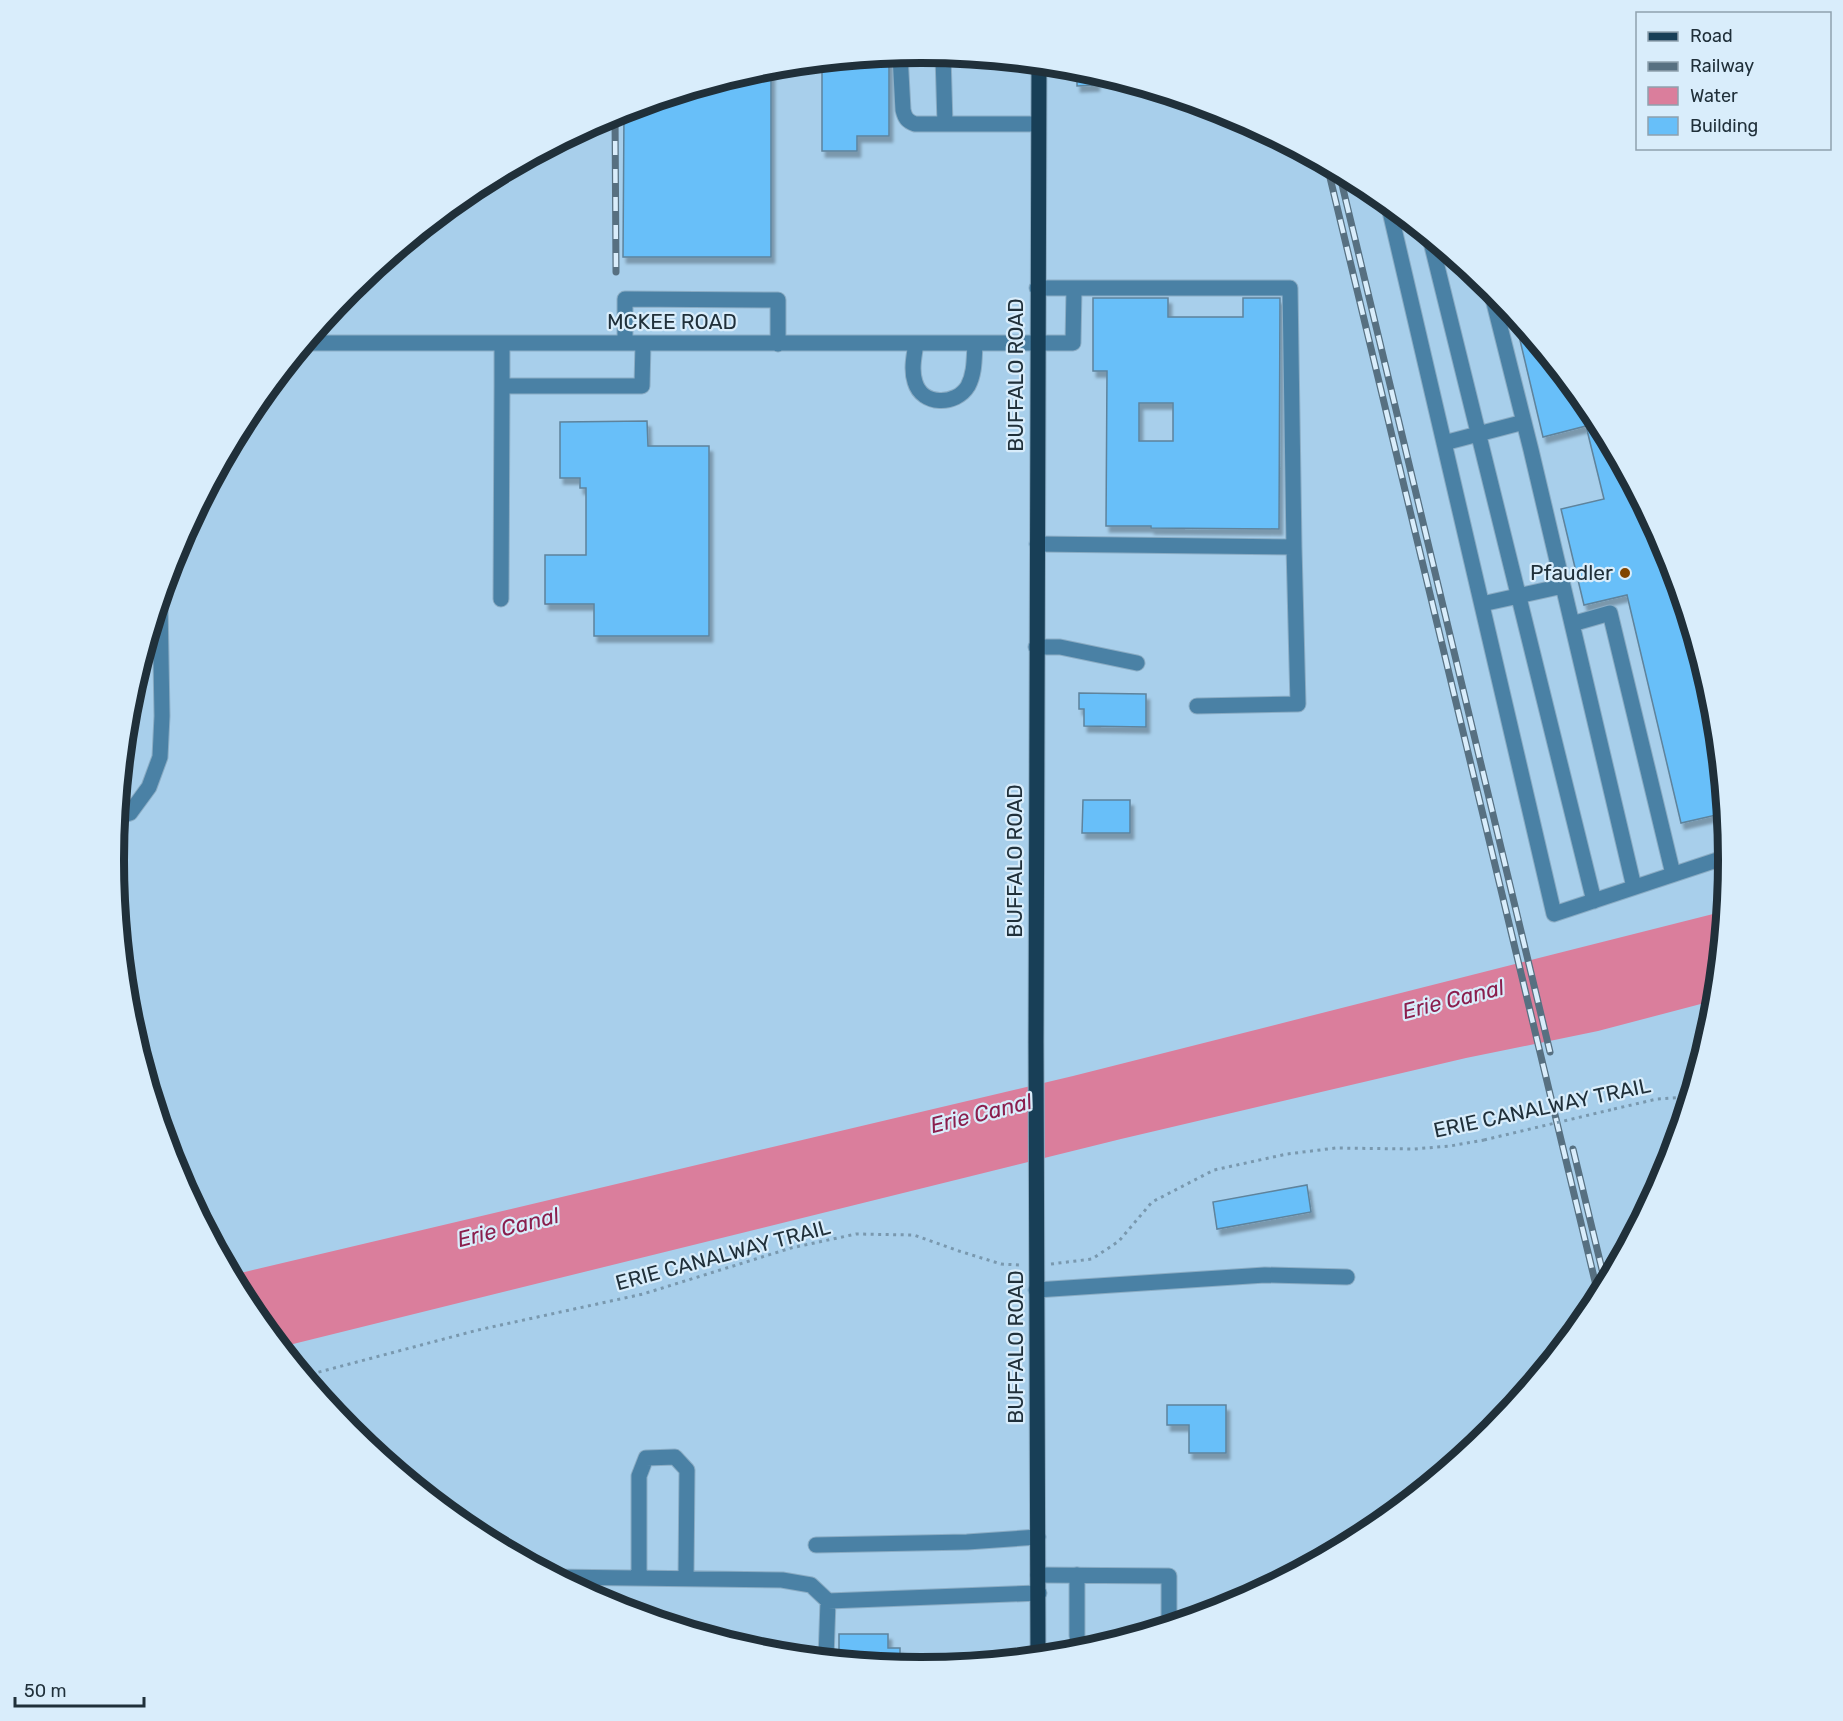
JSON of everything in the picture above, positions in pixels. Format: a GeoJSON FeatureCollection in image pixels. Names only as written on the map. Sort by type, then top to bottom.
{"type":"FeatureCollection","features":[{"type":"Feature","properties":{"kind":"main road","name":"BUFFALO ROAD"},"geometry":{"type":"LineString","coordinates":[[1038,1649],[1036,647],[1039,72]]}},
{"type":"Feature","properties":{"kind":"street"},"geometry":{"type":"LineString","coordinates":[[901,64],[904,117],[915,124],[1038,124]]}},
{"type":"Feature","properties":{"kind":"street"},"geometry":{"type":"LineString","coordinates":[[943,64],[945,124]]}},
{"type":"Feature","properties":{"kind":"street"},"geometry":{"type":"LineString","coordinates":[[1391,216],[1554,914],[1719,859]]}},
{"type":"Feature","properties":{"kind":"street"},"geometry":{"type":"LineString","coordinates":[[1433,249],[1594,901]]}},
{"type":"Feature","properties":{"kind":"street"},"geometry":{"type":"LineString","coordinates":[[1037,288],[1290,288],[1298,704],[1197,706]]}},
{"type":"Feature","properties":{"kind":"street","name":"MCKEE ROAD"},"geometry":{"type":"LineString","coordinates":[[315,343],[1073,344],[1074,289]]}},
{"type":"Feature","properties":{"kind":"street"},"geometry":{"type":"LineString","coordinates":[[625,343],[625,299],[777,300],[778,344]]}},
{"type":"Feature","properties":{"kind":"street"},"geometry":{"type":"LineString","coordinates":[[1495,308],[1634,887]]}},
{"type":"Feature","properties":{"kind":"street"},"geometry":{"type":"LineString","coordinates":[[501,599],[502,343]]}},
{"type":"Feature","properties":{"kind":"street"},"geometry":{"type":"LineString","coordinates":[[502,386],[642,386],[643,343]]}},
{"type":"Feature","properties":{"kind":"street"},"geometry":{"type":"LineString","coordinates":[[916,344],[913,365],[915,382],[921,392],[934,401],[945,401],[958,397],[968,386],[974,369],[975,344]]}},
{"type":"Feature","properties":{"kind":"street"},"geometry":{"type":"LineString","coordinates":[[1444,443],[1524,422]]}},
{"type":"Feature","properties":{"kind":"street"},"geometry":{"type":"LineString","coordinates":[[1037,544],[1294,547]]}},
{"type":"Feature","properties":{"kind":"street"},"geometry":{"type":"LineString","coordinates":[[1482,604],[1563,586]]}},
{"type":"Feature","properties":{"kind":"street"},"geometry":{"type":"LineString","coordinates":[[1572,624],[1610,614],[1673,874]]}},
{"type":"Feature","properties":{"kind":"street"},"geometry":{"type":"LineString","coordinates":[[126,814],[130,813],[150,787],[160,757],[162,716],[160,623]]}},
{"type":"Feature","properties":{"kind":"street"},"geometry":{"type":"LineString","coordinates":[[1036,647],[1060,647],[1137,663]]}},
{"type":"Feature","properties":{"kind":"street"},"geometry":{"type":"LineString","coordinates":[[1036,1290],[1265,1275],[1347,1277]]}},
{"type":"Feature","properties":{"kind":"street"},"geometry":{"type":"LineString","coordinates":[[639,1578],[639,1476],[646,1458],[675,1457],[687,1470],[686,1578]]}},
{"type":"Feature","properties":{"kind":"street"},"geometry":{"type":"LineString","coordinates":[[816,1545],[967,1542],[1038,1537]]}},
{"type":"Feature","properties":{"kind":"street"},"geometry":{"type":"LineString","coordinates":[[1038,1575],[1169,1576],[1169,1619]]}},
{"type":"Feature","properties":{"kind":"street"},"geometry":{"type":"LineString","coordinates":[[1077,1575],[1077,1636]]}},
{"type":"Feature","properties":{"kind":"street"},"geometry":{"type":"LineString","coordinates":[[572,1577],[782,1580],[811,1585],[828,1601],[1039,1593]]}},
{"type":"Feature","properties":{"kind":"street"},"geometry":{"type":"LineString","coordinates":[[826,1652],[828,1601]]}},
{"type":"Feature","properties":{"kind":"path","name":"ERIE CANALWAY TRAIL"},"geometry":{"type":"LineString","coordinates":[[312,1374],[478,1330],[644,1294],[791,1248],[856,1234],[914,1235],[1001,1264],[1036,1266],[1092,1259],[1119,1241],[1152,1202],[1214,1170],[1287,1154],[1336,1148],[1414,1149],[1450,1146],[1656,1099],[1683,1097]]}},
{"type":"Feature","properties":{"kind":"water","name":"Erie Canal"},"geometry":{"type":"Polygon","coordinates":[[[1717,913],[1706,1003],[1598,1031],[1466,1058],[1121,1139],[288,1345],[258,1304],[240,1273],[1073,1076],[1717,913]]]}},
{"type":"Feature","properties":{"kind":"building"},"geometry":{"type":"Polygon","coordinates":[[[889,64],[889,136],[857,136],[857,151],[822,151],[822,70],[889,64]]]}},
{"type":"Feature","properties":{"kind":"building"},"geometry":{"type":"Polygon","coordinates":[[[771,77],[771,257],[623,257],[624,121],[665,105],[715,90],[771,77]]]}},
{"type":"Feature","properties":{"kind":"building"},"geometry":{"type":"Polygon","coordinates":[[[1077,78],[1096,82],[1096,85],[1077,86],[1077,78]]]}},
{"type":"Feature","properties":{"kind":"building"},"geometry":{"type":"Polygon","coordinates":[[[1093,298],[1168,298],[1168,317],[1243,317],[1243,298],[1280,298],[1279,529],[1106,526],[1107,371],[1093,371],[1093,298]],[[1139,403],[1139,441],[1173,441],[1173,403],[1139,403]]]}},
{"type":"Feature","properties":{"kind":"building","name":"Pfaudler"},"geometry":{"type":"Polygon","coordinates":[[[1518,332],[1585,417],[1637,508],[1658,555],[1677,604],[1704,705],[1712,756],[1717,815],[1681,823],[1627,595],[1584,605],[1561,509],[1604,499],[1586,426],[1543,437],[1518,332]]]}},
{"type":"Feature","properties":{"kind":"building"},"geometry":{"type":"Polygon","coordinates":[[[647,421],[648,446],[709,446],[709,636],[594,636],[594,604],[545,604],[545,555],[586,555],[586,488],[580,488],[580,478],[560,478],[560,422],[647,421]]]}},
{"type":"Feature","properties":{"kind":"building"},"geometry":{"type":"Polygon","coordinates":[[[1079,693],[1146,694],[1146,727],[1084,726],[1084,709],[1079,709],[1079,693]]]}},
{"type":"Feature","properties":{"kind":"building"},"geometry":{"type":"Polygon","coordinates":[[[1083,800],[1130,800],[1130,833],[1082,833],[1083,800]]]}},
{"type":"Feature","properties":{"kind":"building"},"geometry":{"type":"Polygon","coordinates":[[[1307,1185],[1311,1212],[1217,1229],[1213,1202],[1307,1185]]]}},
{"type":"Feature","properties":{"kind":"building"},"geometry":{"type":"Polygon","coordinates":[[[1167,1405],[1226,1405],[1226,1453],[1189,1453],[1189,1425],[1167,1425],[1167,1405]]]}},
{"type":"Feature","properties":{"kind":"building"},"geometry":{"type":"Polygon","coordinates":[[[839,1634],[888,1634],[888,1648],[900,1648],[900,1657],[839,1653],[839,1634]]]}},
{"type":"Feature","properties":{"kind":"railway"},"geometry":{"type":"LineString","coordinates":[[615,124],[616,272]]}},
{"type":"Feature","properties":{"kind":"railway"},"geometry":{"type":"LineString","coordinates":[[1330,176],[1596,1286]]}},
{"type":"Feature","properties":{"kind":"railway"},"geometry":{"type":"LineString","coordinates":[[1342,183],[1550,1052]]}},
{"type":"Feature","properties":{"kind":"railway"},"geometry":{"type":"LineString","coordinates":[[1573,1149],[1603,1274]]}},
{"type":"Feature","properties":{"kind":"place","name":"Pfaudler"},"geometry":{"type":"Point","coordinates":[1625,573]}}]}
